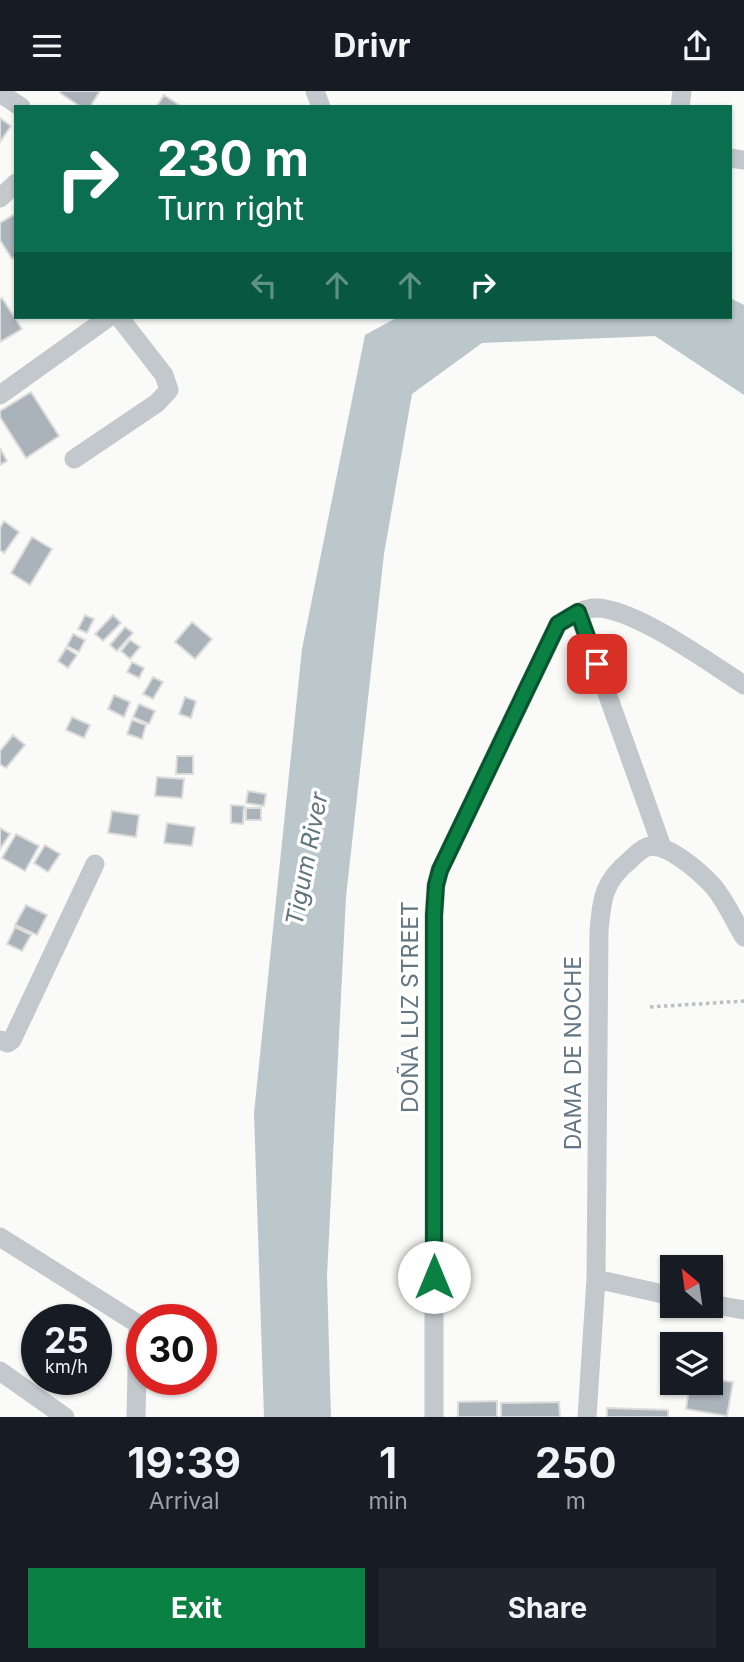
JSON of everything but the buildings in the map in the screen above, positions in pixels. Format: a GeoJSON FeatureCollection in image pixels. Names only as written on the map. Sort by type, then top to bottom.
{"type":"FeatureCollection","features":[{"type":"Feature","properties":{"kind":"street"},"geometry":{"type":"LineString","coordinates":[[0,93],[18,105]]}},
{"type":"Feature","properties":{"kind":"street"},"geometry":{"type":"LineString","coordinates":[[0,198],[14,185]]}},
{"type":"Feature","properties":{"kind":"street"},"geometry":{"type":"LineString","coordinates":[[0,395],[106,319]]}},
{"type":"Feature","properties":{"kind":"street"},"geometry":{"type":"LineString","coordinates":[[74,459],[157,403],[169,390],[164,375],[121,319]]}},
{"type":"Feature","properties":{"kind":"street"},"geometry":{"type":"LineString","coordinates":[[744,685],[642,622],[612,610],[594,608],[578,612],[662,847],[673,852],[712,885],[744,937]]}},
{"type":"Feature","properties":{"kind":"street","name":"DOÑA LUZ STREET"},"geometry":{"type":"LineString","coordinates":[[434,1417],[436,885],[440,870],[550,638],[558,624],[578,612]]}},
{"type":"Feature","properties":{"kind":"street","name":"DAMA DE NOCHE"},"geometry":{"type":"LineString","coordinates":[[587,1417],[596,1279],[599,931],[603,894],[615,873],[646,847],[662,847]]}},
{"type":"Feature","properties":{"kind":"street"},"geometry":{"type":"LineString","coordinates":[[0,1040],[8,1043],[12,1040],[95,864]]}},
{"type":"Feature","properties":{"kind":"street"},"geometry":{"type":"LineString","coordinates":[[0,1237],[138,1324],[136,1417]]}},
{"type":"Feature","properties":{"kind":"street"},"geometry":{"type":"LineString","coordinates":[[596,1279],[660,1293]]}},
{"type":"Feature","properties":{"kind":"street"},"geometry":{"type":"LineString","coordinates":[[723,1306],[744,1310]]}},
{"type":"Feature","properties":{"kind":"street"},"geometry":{"type":"LineString","coordinates":[[0,1371],[65,1417]]}},
{"type":"Feature","properties":{"kind":"path"},"geometry":{"type":"LineString","coordinates":[[650,1007],[744,1001]]}},
{"type":"Feature","properties":{"kind":"water","name":"Tigum River"},"geometry":{"type":"Polygon","coordinates":[[[732,299],[744,305],[744,395],[655,336],[482,343],[412,394],[384,554],[346,897],[327,1276],[331,1417],[264,1417],[254,1113],[302,649],[365,335],[394,319],[732,319],[732,299]]]}},
{"type":"Feature","properties":{"kind":"route"},"geometry":{"type":"LineString","coordinates":[[434,1277],[436,885],[440,870],[558,624],[578,612],[597,664]]}}]}
